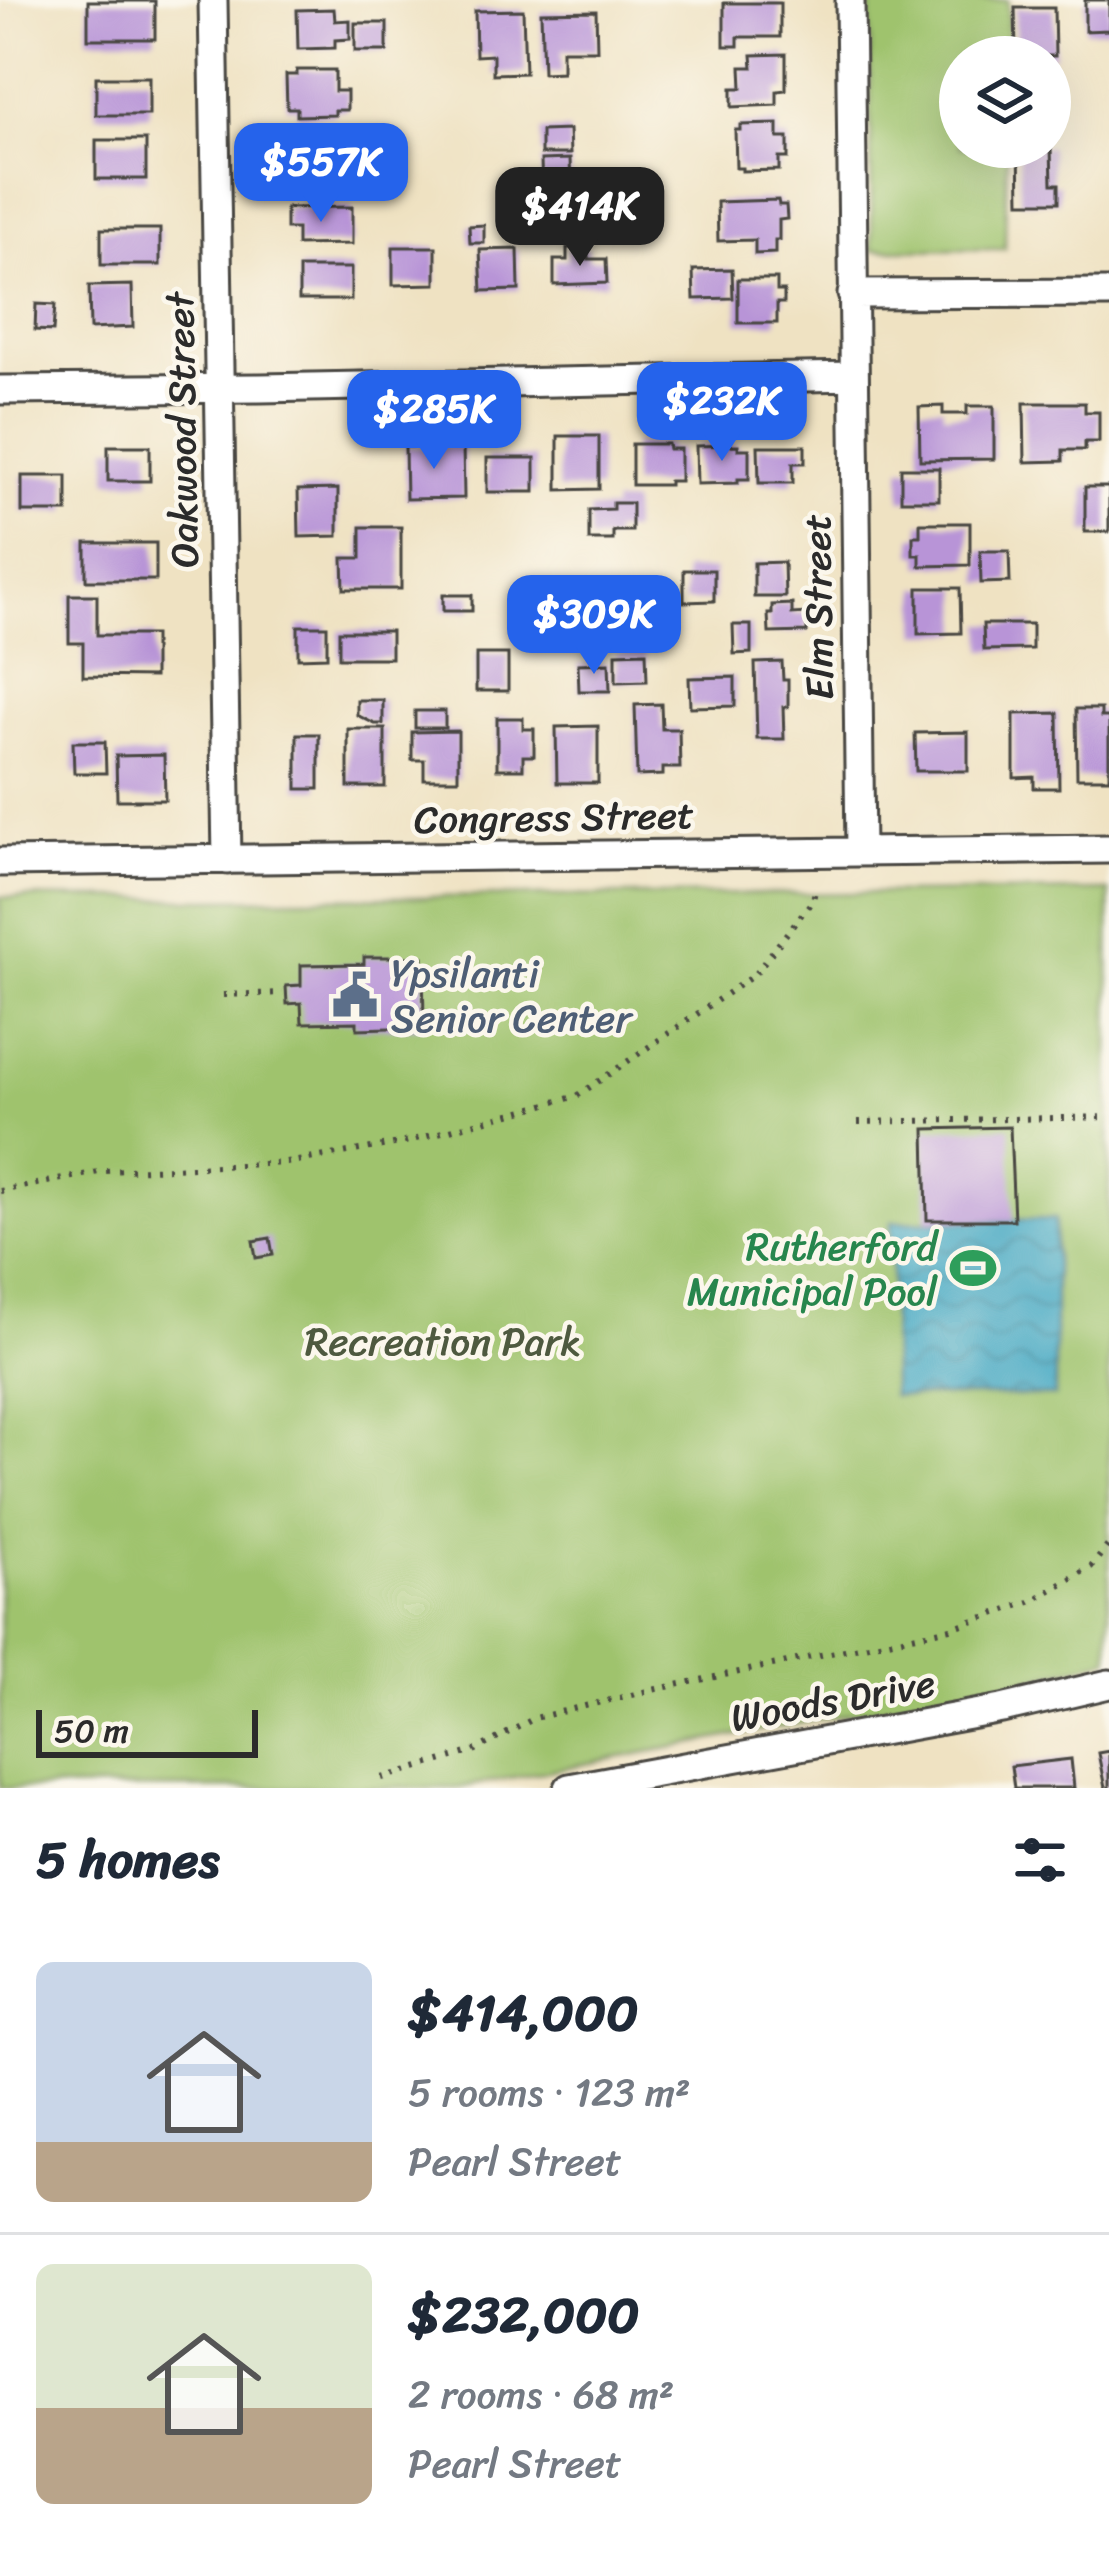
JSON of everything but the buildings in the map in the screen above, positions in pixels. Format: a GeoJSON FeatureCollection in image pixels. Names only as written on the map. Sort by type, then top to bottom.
{"type":"FeatureCollection","features":[{"type":"Feature","properties":{"kind":"street","name":"Oakwood Street"},"geometry":{"type":"LineString","coordinates":[[214,0],[227,860]]}},
{"type":"Feature","properties":{"kind":"street","name":"Elm Street"},"geometry":{"type":"LineString","coordinates":[[850,0],[860,852]]}},
{"type":"Feature","properties":{"kind":"street"},"geometry":{"type":"LineString","coordinates":[[852,294],[1109,293]]}},
{"type":"Feature","properties":{"kind":"street"},"geometry":{"type":"LineString","coordinates":[[0,390],[854,376]]}},
{"type":"Feature","properties":{"kind":"street","name":"Congress Street"},"geometry":{"type":"LineString","coordinates":[[0,862],[1109,849]]}},
{"type":"Feature","properties":{"kind":"street","name":"Woods Drive"},"geometry":{"type":"LineString","coordinates":[[569,1788],[1002,1709],[1109,1684]]}},
{"type":"Feature","properties":{"kind":"path"},"geometry":{"type":"LineString","coordinates":[[0,1191],[104,1171],[286,1163],[405,1142],[577,1096],[754,975],[813,900],[816,886]]}},
{"type":"Feature","properties":{"kind":"path"},"geometry":{"type":"LineString","coordinates":[[224,995],[284,993]]}},
{"type":"Feature","properties":{"kind":"path"},"geometry":{"type":"LineString","coordinates":[[858,1122],[1109,1117]]}},
{"type":"Feature","properties":{"kind":"path"},"geometry":{"type":"LineString","coordinates":[[382,1778],[474,1751],[535,1718],[951,1628],[1030,1602],[1091,1568],[1109,1544]]}},
{"type":"Feature","properties":{"kind":"green space"},"geometry":{"type":"Polygon","coordinates":[[[870,0],[1008,0],[1008,36],[939,36],[939,168],[1007,168],[1005,249],[872,250],[870,0]]]}},
{"type":"Feature","properties":{"kind":"green space","name":"Recreation Park"},"geometry":{"type":"Polygon","coordinates":[[[1109,891],[1109,1659],[1019,1682],[457,1788],[0,1788],[0,897],[1109,891]]]}},
{"type":"Feature","properties":{"kind":"water","name":"Rutherford Municipal Pool"},"geometry":{"type":"Polygon","coordinates":[[[1055,1219],[1055,1396],[892,1396],[891,1222],[1055,1219]]]}},
{"type":"Feature","properties":{"kind":"place","name":"Ypsilanti Senior Center"},"geometry":{"type":"Point","coordinates":[355,995]}},
{"type":"Feature","properties":{"kind":"place","name":"Rutherford Municipal Pool"},"geometry":{"type":"Point","coordinates":[973,1268]}}]}
